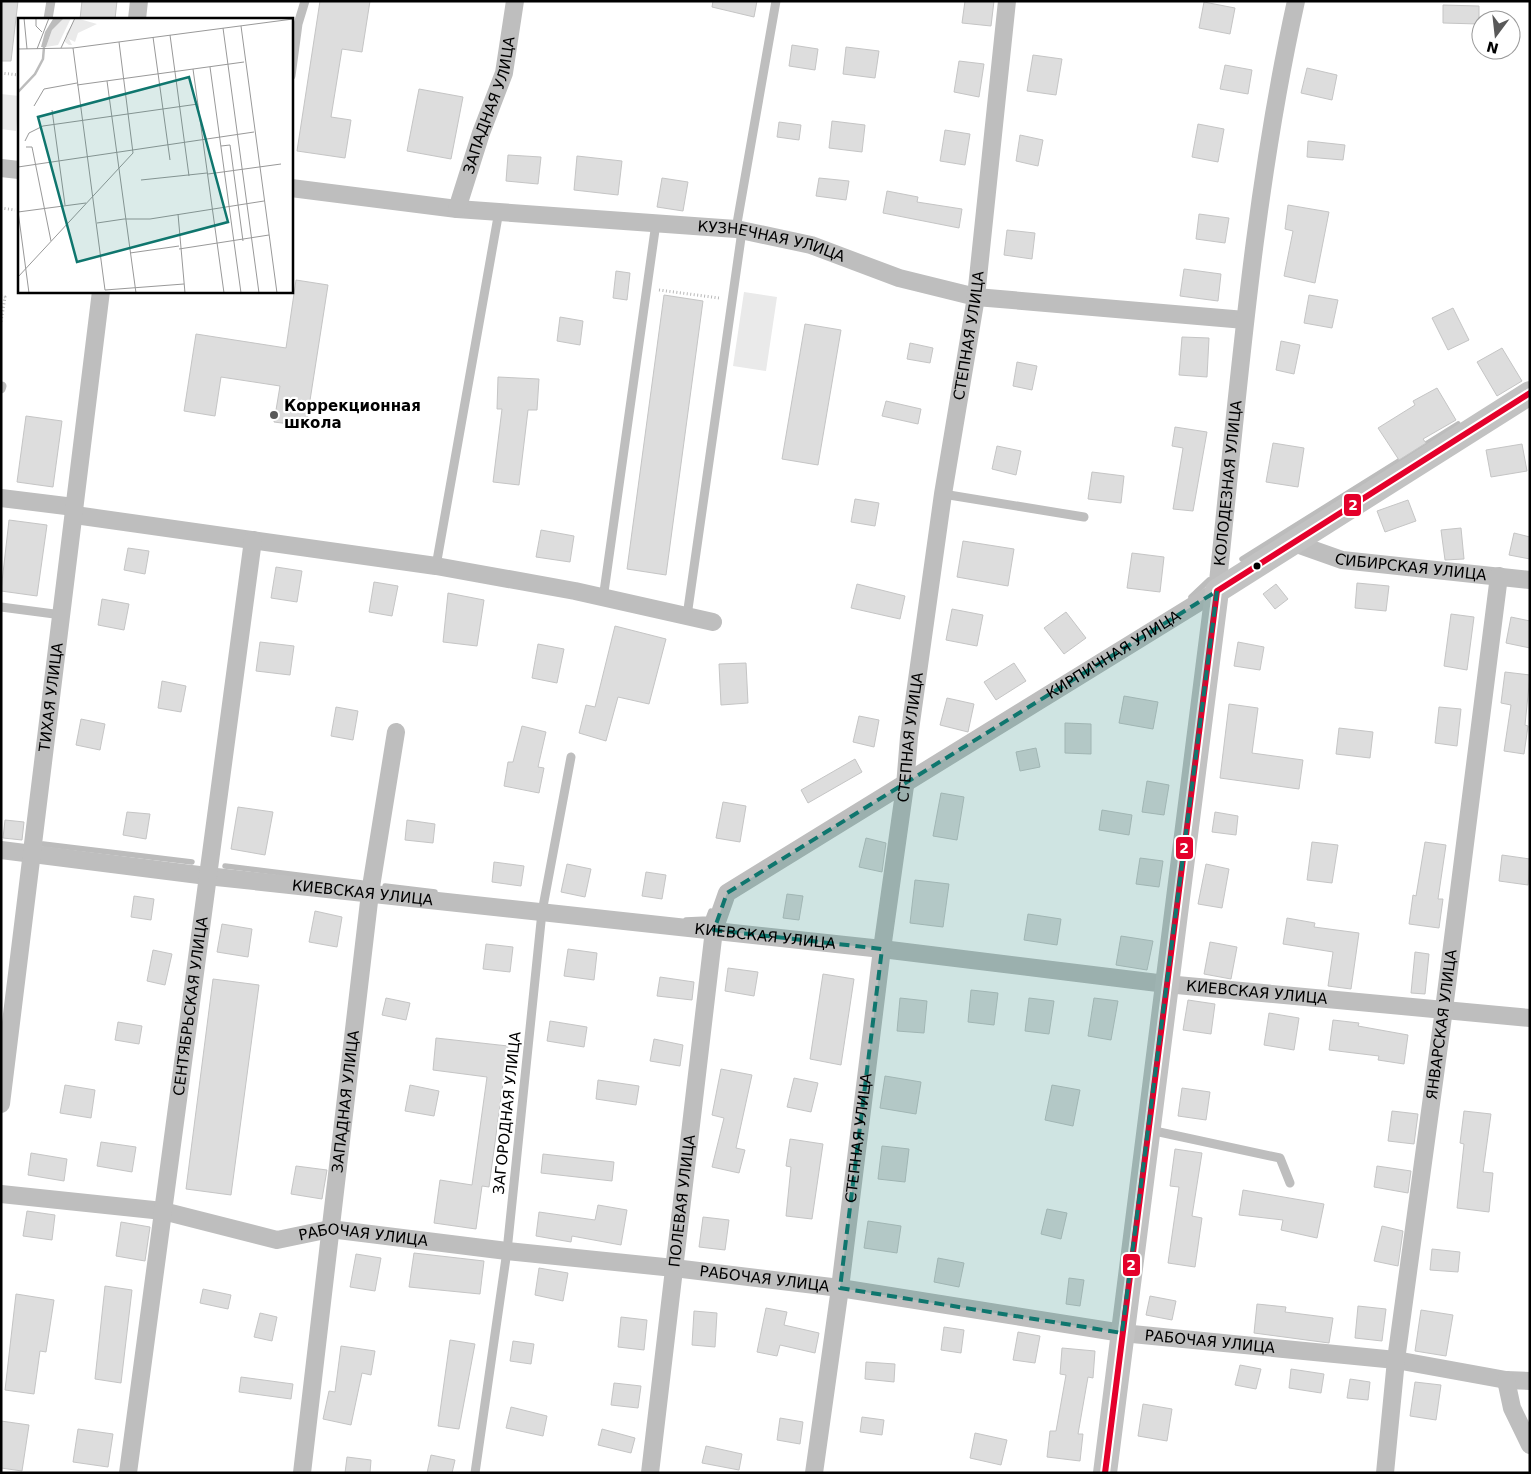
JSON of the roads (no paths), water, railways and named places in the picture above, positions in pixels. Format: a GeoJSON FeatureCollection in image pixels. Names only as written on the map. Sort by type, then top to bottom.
{"type":"FeatureCollection","features":[{"type":"Feature","properties":{"kind":"street"},"geometry":{"type":"LineString","coordinates":[[137,18],[139,1]]}},
{"type":"Feature","properties":{"kind":"street","name":"ЗАПАДНАЯ УЛИЦА"},"geometry":{"type":"LineString","coordinates":[[457,209],[481,133],[504,73],[515,1]]}},
{"type":"Feature","properties":{"kind":"street","name":"СТЕПНАЯ УЛИЦА"},"geometry":{"type":"LineString","coordinates":[[814,1473],[840,1288],[882,949],[905,786],[909,736],[942,494],[976,297],[1007,1]]}},
{"type":"Feature","properties":{"kind":"street","name":"КОЛОДЕЗНАЯ УЛИЦА"},"geometry":{"type":"LineString","coordinates":[[1105,1473],[1147,1130],[1217,591],[1245,320],[1263,175],[1281,68],[1296,1]]}},
{"type":"Feature","properties":{"kind":"street"},"geometry":{"type":"LineString","coordinates":[[1,168],[18,170]]}},
{"type":"Feature","properties":{"kind":"street","name":"КУЗНЕЧНАЯ УЛИЦА"},"geometry":{"type":"LineString","coordinates":[[292,188],[457,209],[499,210],[739,230],[811,245],[899,278],[976,297],[1245,320]]}},
{"type":"Feature","properties":{"kind":"street","name":"ТИХАЯ УЛИЦА"},"geometry":{"type":"LineString","coordinates":[[1,1104],[101,292]]}},
{"type":"Feature","properties":{"kind":"street","name":"КИРПИЧНАЯ УЛИЦА"},"geometry":{"type":"LineString","coordinates":[[714,930],[727,893],[905,786],[1530,393]]}},
{"type":"Feature","properties":{"kind":"street"},"geometry":{"type":"LineString","coordinates":[[1,498],[74,512],[253,540],[436,566],[712,622]]}},
{"type":"Feature","properties":{"kind":"street","name":"СЕНТЯБРЬСКАЯ УЛИЦА"},"geometry":{"type":"LineString","coordinates":[[128,1473],[253,540]]}},
{"type":"Feature","properties":{"kind":"street","name":"СИБИРСКАЯ УЛИЦА"},"geometry":{"type":"LineString","coordinates":[[1294,543],[1342,560],[1530,580]]}},
{"type":"Feature","properties":{"kind":"street","name":"ЯНВАРСКАЯ УЛИЦА"},"geometry":{"type":"LineString","coordinates":[[1385,1473],[1396,1360],[1444,1009],[1499,576]]}},
{"type":"Feature","properties":{"kind":"street","name":"ЗАПАДНАЯ УЛИЦА"},"geometry":{"type":"LineString","coordinates":[[302,1473],[370,893],[396,732]]}},
{"type":"Feature","properties":{"kind":"street","name":"КИЕВСКАЯ УЛИЦА"},"geometry":{"type":"LineString","coordinates":[[1,850],[33,856],[207,876],[882,949],[1166,984],[1530,1018]]}},
{"type":"Feature","properties":{"kind":"street","name":"ПОЛЕВАЯ УЛИЦА"},"geometry":{"type":"LineString","coordinates":[[650,1473],[714,930]]}},
{"type":"Feature","properties":{"kind":"street","name":"РАБОЧАЯ УЛИЦА"},"geometry":{"type":"LineString","coordinates":[[1,1194],[163,1211],[278,1240],[330,1229],[507,1251],[674,1268],[840,1288],[1122,1333],[1396,1360],[1506,1380],[1530,1381]]}},
{"type":"Feature","properties":{"kind":"street"},"geometry":{"type":"LineString","coordinates":[[1506,1380],[1512,1408],[1530,1445]]}},
{"type":"Feature","properties":{"kind":"lane"},"geometry":{"type":"LineString","coordinates":[[48,18],[51,1]]}},
{"type":"Feature","properties":{"kind":"lane"},"geometry":{"type":"LineString","coordinates":[[292,69],[298,24],[305,1]]}},
{"type":"Feature","properties":{"kind":"lane"},"geometry":{"type":"LineString","coordinates":[[687,616],[732,300],[739,230],[776,1]]}},
{"type":"Feature","properties":{"kind":"lane"},"geometry":{"type":"LineString","coordinates":[[436,566],[499,210]]}},
{"type":"Feature","properties":{"kind":"lane"},"geometry":{"type":"LineString","coordinates":[[603,599],[656,223]]}},
{"type":"Feature","properties":{"kind":"lane"},"geometry":{"type":"LineString","coordinates":[[942,494],[1084,518]]}},
{"type":"Feature","properties":{"kind":"lane"},"geometry":{"type":"LineString","coordinates":[[1,607],[62,616]]}},
{"type":"Feature","properties":{"kind":"lane","name":"ЗАГОРОДНАЯ УЛИЦА"},"geometry":{"type":"LineString","coordinates":[[475,1473],[507,1251],[542,912],[571,757]]}},
{"type":"Feature","properties":{"kind":"lane"},"geometry":{"type":"LineString","coordinates":[[1147,1130],[1280,1158],[1290,1183]]}},
{"type":"Feature","properties":{"kind":"waterway"},"geometry":{"type":"LineString","coordinates":[[1242,559],[1458,424]]}},
{"type":"Feature","properties":{"kind":"waterway"},"geometry":{"type":"LineString","coordinates":[[1191,597],[1209,580]]}},
{"type":"Feature","properties":{"kind":"waterway"},"geometry":{"type":"LineString","coordinates":[[43,844],[192,862]]}},
{"type":"Feature","properties":{"kind":"waterway"},"geometry":{"type":"LineString","coordinates":[[225,866],[362,883]]}},
{"type":"Feature","properties":{"kind":"waterway"},"geometry":{"type":"LineString","coordinates":[[385,886],[435,892]]}},
{"type":"Feature","properties":{"kind":"waterway"},"geometry":{"type":"LineString","coordinates":[[686,920],[708,919],[711,911]]}},
{"type":"Feature","properties":{"kind":"place","name":"Коррекционная школа"},"geometry":{"type":"Point","coordinates":[274,415]}}]}
